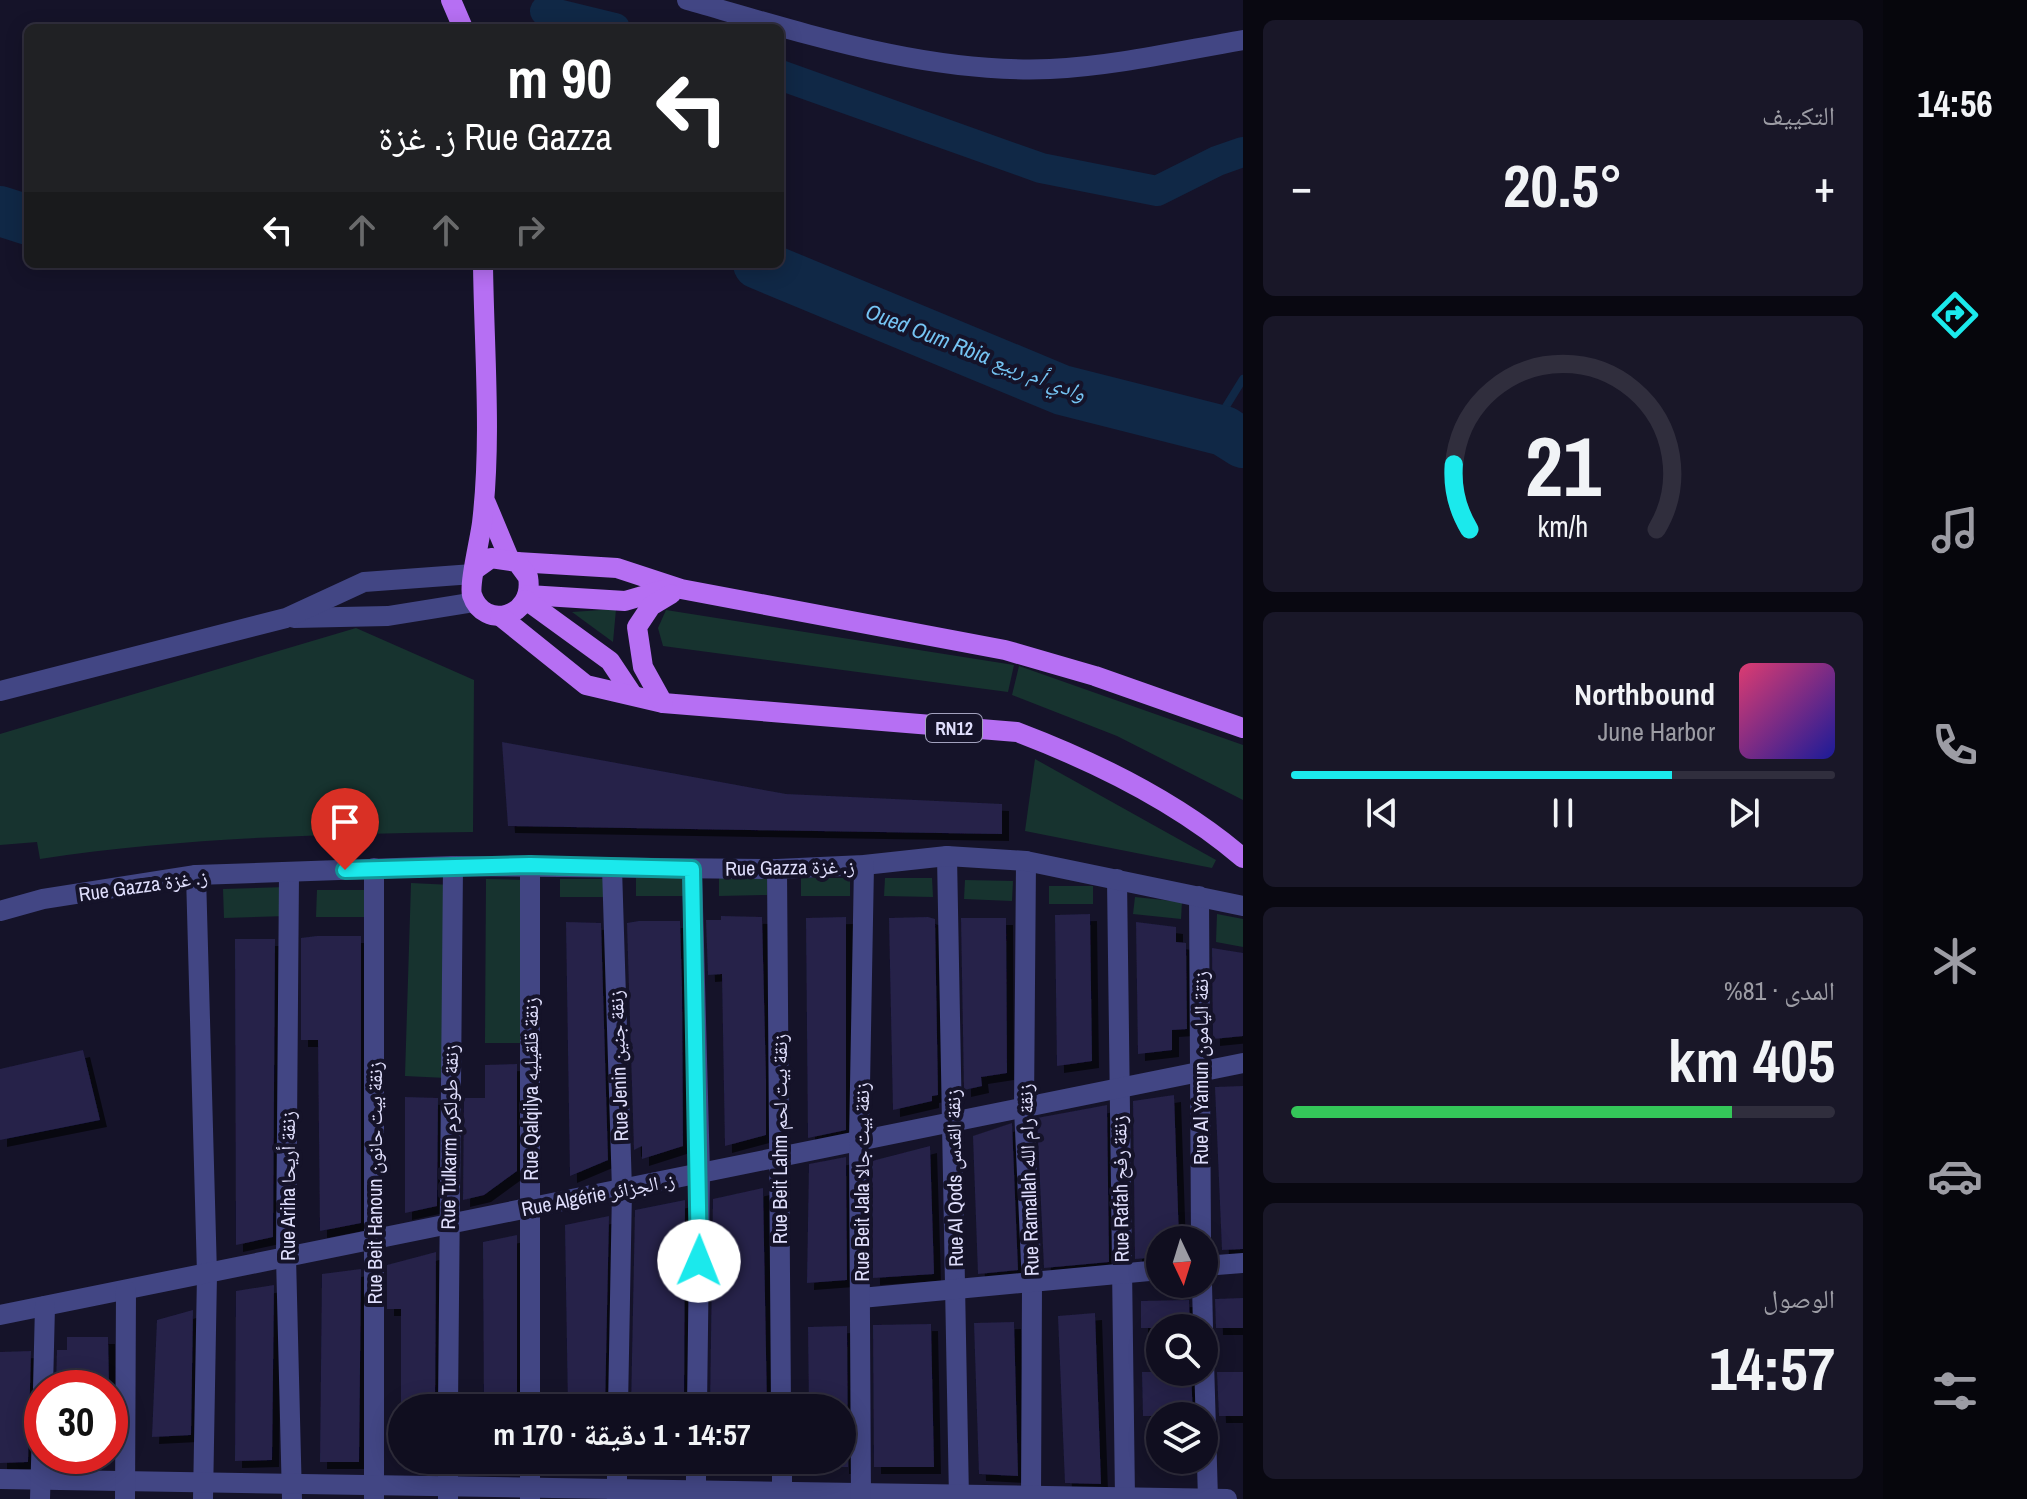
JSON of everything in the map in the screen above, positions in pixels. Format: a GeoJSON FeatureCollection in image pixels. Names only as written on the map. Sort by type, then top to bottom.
{"type":"FeatureCollection","features":[{"type":"Feature","properties":{"kind":"main road"},"geometry":{"type":"LineString","coordinates":[[451,0],[461,24]]}},
{"type":"Feature","properties":{"kind":"main road"},"geometry":{"type":"LineString","coordinates":[[475,602],[471,593],[485,500],[483,268]]}},
{"type":"Feature","properties":{"kind":"main road"},"geometry":{"type":"LineString","coordinates":[[485,500],[513,560],[528,577],[527,598],[515,611],[500,616]]}},
{"type":"Feature","properties":{"kind":"main road"},"geometry":{"type":"LineString","coordinates":[[475,571],[491,558],[617,568],[677,588],[1005,650],[1095,676],[1243,728]]}},
{"type":"Feature","properties":{"kind":"main road"},"geometry":{"type":"LineString","coordinates":[[527,598],[625,601],[677,588]]}},
{"type":"Feature","properties":{"kind":"main road"},"geometry":{"type":"LineString","coordinates":[[663,703],[643,667],[637,627],[651,606],[677,588]]}},
{"type":"Feature","properties":{"kind":"main road"},"geometry":{"type":"LineString","coordinates":[[527,598],[610,661],[632,694]]}},
{"type":"Feature","properties":{"kind":"main road","name":"RN12"},"geometry":{"type":"LineString","coordinates":[[475,602],[486,612],[500,616],[586,685],[663,703],[1017,732],[1063,749],[1136,788],[1211,831],[1243,858]]}},
{"type":"Feature","properties":{"kind":"street"},"geometry":{"type":"LineString","coordinates":[[687,0],[773,24]]}},
{"type":"Feature","properties":{"kind":"street"},"geometry":{"type":"LineString","coordinates":[[784,27],[851,46],[1008,69],[1098,65],[1243,40]]}},
{"type":"Feature","properties":{"kind":"street"},"geometry":{"type":"LineString","coordinates":[[0,691],[286,618],[364,582],[475,571]]}},
{"type":"Feature","properties":{"kind":"street"},"geometry":{"type":"LineString","coordinates":[[286,618],[388,616],[475,602]]}},
{"type":"Feature","properties":{"kind":"street","name":"Rue Gazza ز. غزة"},"geometry":{"type":"LineString","coordinates":[[0,911],[43,899],[196,875],[530,865],[777,869],[864,865],[947,856],[1026,861],[1243,906]]}},
{"type":"Feature","properties":{"kind":"street","name":"Rue Al Qods زنقة القدس"},"geometry":{"type":"LineString","coordinates":[[947,856],[959,1497]]}},
{"type":"Feature","properties":{"kind":"street","name":"Rue Ramallah زنقة رام الله"},"geometry":{"type":"LineString","coordinates":[[1026,861],[1024,1108],[1032,1285],[1031,1498]]}},
{"type":"Feature","properties":{"kind":"street","name":"Rue Qalqilya زنقة قلقيليه"},"geometry":{"type":"LineString","coordinates":[[530,865],[530,1394]]}},
{"type":"Feature","properties":{"kind":"street","name":"Rue Beit Jala زنقة بيت جالا"},"geometry":{"type":"LineString","coordinates":[[861,1496],[859,1141],[864,865]]}},
{"type":"Feature","properties":{"kind":"street","name":"Rue Tulkarm زنقة طولكرم"},"geometry":{"type":"LineString","coordinates":[[448,1394],[453,866]]}},
{"type":"Feature","properties":{"kind":"street","name":"Rue Beit Hanoun زنقة بيت حانون"},"geometry":{"type":"LineString","coordinates":[[374,868],[374,1492]]}},
{"type":"Feature","properties":{"kind":"street","name":"Rue Jenin زنقة جنين"},"geometry":{"type":"LineString","coordinates":[[612,868],[622,1190],[618,1394]]}},
{"type":"Feature","properties":{"kind":"street"},"geometry":{"type":"LineString","coordinates":[[692,869],[700,1173],[697,1394]]}},
{"type":"Feature","properties":{"kind":"street","name":"Rue Beit Lahm زنقة بيت لحم"},"geometry":{"type":"LineString","coordinates":[[777,869],[781,1394]]}},
{"type":"Feature","properties":{"kind":"street","name":"Rue Ariha زنقة أريحا"},"geometry":{"type":"LineString","coordinates":[[289,873],[286,1257],[292,1492]]}},
{"type":"Feature","properties":{"kind":"street"},"geometry":{"type":"LineString","coordinates":[[196,875],[207,1274],[203,1491]]}},
{"type":"Feature","properties":{"kind":"street","name":"Rue Rafah زنقة رفح"},"geometry":{"type":"LineString","coordinates":[[1117,879],[1125,1498]]}},
{"type":"Feature","properties":{"kind":"street","name":"Rue Al Yamun زنقة اليامون"},"geometry":{"type":"LineString","coordinates":[[1199,896],[1201,1226]]}},
{"type":"Feature","properties":{"kind":"street","name":"Rue Algérie ز. الجزائر"},"geometry":{"type":"LineString","coordinates":[[0,1315],[1243,1063]]}},
{"type":"Feature","properties":{"kind":"street"},"geometry":{"type":"LineString","coordinates":[[1218,1265],[1243,1263]]}},
{"type":"Feature","properties":{"kind":"street"},"geometry":{"type":"LineString","coordinates":[[861,1298],[1032,1285],[1146,1271]]}},
{"type":"Feature","properties":{"kind":"street"},"geometry":{"type":"LineString","coordinates":[[125,1490],[126,1290]]}},
{"type":"Feature","properties":{"kind":"street"},"geometry":{"type":"LineString","coordinates":[[43,1370],[45,1306]]}},
{"type":"Feature","properties":{"kind":"street"},"geometry":{"type":"LineString","coordinates":[[1205,1386],[1208,1499]]}},
{"type":"Feature","properties":{"kind":"street"},"geometry":{"type":"LineString","coordinates":[[696,1474],[696,1495]]}},
{"type":"Feature","properties":{"kind":"street"},"geometry":{"type":"LineString","coordinates":[[782,1474],[782,1496]]}},
{"type":"Feature","properties":{"kind":"street"},"geometry":{"type":"LineString","coordinates":[[0,1479],[40,1490],[1227,1499]]}},
{"type":"Feature","properties":{"kind":"green space"},"geometry":{"type":"Polygon","coordinates":[[[616,609],[613,642],[572,612],[616,609]]]}},
{"type":"Feature","properties":{"kind":"green space"},"geometry":{"type":"Polygon","coordinates":[[[666,610],[1014,665],[1008,692],[663,646],[658,628],[666,610]]]}},
{"type":"Feature","properties":{"kind":"green space"},"geometry":{"type":"Polygon","coordinates":[[[356,628],[474,680],[473,832],[202,841],[40,859],[37,842],[0,845],[0,734],[356,628]]]}},
{"type":"Feature","properties":{"kind":"green space"},"geometry":{"type":"Polygon","coordinates":[[[1019,666],[1243,745],[1243,800],[1117,736],[1012,695],[1019,666]]]}},
{"type":"Feature","properties":{"kind":"green space"},"geometry":{"type":"Polygon","coordinates":[[[1035,759],[1216,860],[1212,868],[1025,831],[1035,759]]]}},
{"type":"Feature","properties":{"kind":"green space"},"geometry":{"type":"Polygon","coordinates":[[[767,877],[767,895],[719,896],[719,878],[767,877]]]}},
{"type":"Feature","properties":{"kind":"green space"},"geometry":{"type":"Polygon","coordinates":[[[636,878],[685,878],[685,896],[636,896],[636,878]]]}},
{"type":"Feature","properties":{"kind":"green space"},"geometry":{"type":"Polygon","coordinates":[[[801,878],[850,878],[850,896],[801,896],[801,878]]]}},
{"type":"Feature","properties":{"kind":"green space"},"geometry":{"type":"Polygon","coordinates":[[[885,878],[932,878],[933,897],[884,896],[885,878]]]}},
{"type":"Feature","properties":{"kind":"green space"},"geometry":{"type":"Polygon","coordinates":[[[486,879],[525,880],[524,1043],[485,1043],[486,879]]]}},
{"type":"Feature","properties":{"kind":"green space"},"geometry":{"type":"Polygon","coordinates":[[[560,879],[608,879],[608,897],[560,897],[560,879]]]}},
{"type":"Feature","properties":{"kind":"green space"},"geometry":{"type":"Polygon","coordinates":[[[965,880],[1013,881],[1012,901],[964,899],[965,880]]]}},
{"type":"Feature","properties":{"kind":"green space"},"geometry":{"type":"Polygon","coordinates":[[[411,883],[452,885],[446,1078],[405,1076],[411,883]]]}},
{"type":"Feature","properties":{"kind":"green space"},"geometry":{"type":"Polygon","coordinates":[[[1049,886],[1093,886],[1093,904],[1049,904],[1049,886]]]}},
{"type":"Feature","properties":{"kind":"green space"},"geometry":{"type":"Polygon","coordinates":[[[286,887],[287,916],[224,918],[223,889],[286,887]]]}},
{"type":"Feature","properties":{"kind":"green space"},"geometry":{"type":"Polygon","coordinates":[[[317,890],[366,890],[366,917],[316,917],[317,890]]]}},
{"type":"Feature","properties":{"kind":"green space"},"geometry":{"type":"Polygon","coordinates":[[[1135,897],[1182,902],[1181,919],[1133,914],[1135,897]]]}},
{"type":"Feature","properties":{"kind":"green space"},"geometry":{"type":"Polygon","coordinates":[[[1217,914],[1243,919],[1243,947],[1216,942],[1217,914]]]}},
{"type":"Feature","properties":{"kind":"building"},"geometry":{"type":"Polygon","coordinates":[[[502,742],[786,794],[1002,804],[1002,834],[508,826],[502,742]]]}},
{"type":"Feature","properties":{"kind":"building"},"geometry":{"type":"Polygon","coordinates":[[[1090,914],[1092,1061],[1057,1066],[1055,915],[1090,914]]]}},
{"type":"Feature","properties":{"kind":"building"},"geometry":{"type":"Polygon","coordinates":[[[721,916],[762,917],[766,1080],[766,1135],[725,1146],[722,974],[708,975],[706,920],[721,920],[721,916]]]}},
{"type":"Feature","properties":{"kind":"building"},"geometry":{"type":"Polygon","coordinates":[[[846,917],[846,1130],[808,1138],[806,918],[846,917]]]}},
{"type":"Feature","properties":{"kind":"building"},"geometry":{"type":"Polygon","coordinates":[[[889,918],[935,919],[938,1095],[932,1096],[932,1101],[893,1110],[889,918]]]}},
{"type":"Feature","properties":{"kind":"building"},"geometry":{"type":"Polygon","coordinates":[[[961,918],[1006,918],[1007,1073],[981,1077],[982,1086],[964,1090],[961,918]]]}},
{"type":"Feature","properties":{"kind":"building"},"geometry":{"type":"Polygon","coordinates":[[[680,921],[682,988],[683,1146],[642,1159],[642,1146],[634,1150],[627,923],[680,921]]]}},
{"type":"Feature","properties":{"kind":"building"},"geometry":{"type":"Polygon","coordinates":[[[566,922],[601,923],[608,1160],[570,1176],[566,922]]]}},
{"type":"Feature","properties":{"kind":"building"},"geometry":{"type":"Polygon","coordinates":[[[1136,922],[1176,927],[1176,942],[1186,943],[1187,1029],[1172,1030],[1172,1050],[1138,1054],[1136,922]]]}},
{"type":"Feature","properties":{"kind":"building"},"geometry":{"type":"Polygon","coordinates":[[[361,936],[361,1223],[320,1231],[318,1040],[301,1040],[301,938],[361,936]]]}},
{"type":"Feature","properties":{"kind":"building"},"geometry":{"type":"Polygon","coordinates":[[[235,939],[275,939],[273,1237],[236,1245],[235,939]]]}},
{"type":"Feature","properties":{"kind":"building"},"geometry":{"type":"Polygon","coordinates":[[[1212,948],[1243,953],[1243,1036],[1213,1039],[1212,948]]]}},
{"type":"Feature","properties":{"kind":"building"},"geometry":{"type":"Polygon","coordinates":[[[83,1050],[100,1120],[0,1140],[0,1069],[83,1050]]]}},
{"type":"Feature","properties":{"kind":"building"},"geometry":{"type":"Polygon","coordinates":[[[517,1064],[517,1171],[484,1195],[463,1200],[464,1098],[485,1098],[485,1065],[517,1064]]]}},
{"type":"Feature","properties":{"kind":"building"},"geometry":{"type":"Polygon","coordinates":[[[1243,1086],[1243,1249],[1222,1250],[1215,1087],[1243,1086]]]}},
{"type":"Feature","properties":{"kind":"building"},"geometry":{"type":"Polygon","coordinates":[[[1174,1095],[1179,1226],[1146,1226],[1146,1258],[1135,1259],[1133,1101],[1174,1095]]]}},
{"type":"Feature","properties":{"kind":"building"},"geometry":{"type":"Polygon","coordinates":[[[405,1097],[438,1098],[437,1206],[405,1213],[405,1097]]]}},
{"type":"Feature","properties":{"kind":"building"},"geometry":{"type":"Polygon","coordinates":[[[1107,1105],[1109,1262],[1044,1268],[1037,1118],[1107,1105]]]}},
{"type":"Feature","properties":{"kind":"building"},"geometry":{"type":"Polygon","coordinates":[[[1012,1123],[1018,1270],[978,1274],[973,1136],[1012,1123]]]}},
{"type":"Feature","properties":{"kind":"building"},"geometry":{"type":"Polygon","coordinates":[[[930,1146],[934,1274],[873,1278],[872,1161],[930,1146]]]}},
{"type":"Feature","properties":{"kind":"building"},"geometry":{"type":"Polygon","coordinates":[[[846,1157],[847,1280],[807,1283],[809,1164],[846,1157]]]}},
{"type":"Feature","properties":{"kind":"building"},"geometry":{"type":"Polygon","coordinates":[[[763,1188],[767,1394],[710,1394],[713,1199],[763,1188]]]}},
{"type":"Feature","properties":{"kind":"building"},"geometry":{"type":"Polygon","coordinates":[[[685,1200],[684,1394],[631,1394],[635,1210],[685,1200]]]}},
{"type":"Feature","properties":{"kind":"building"},"geometry":{"type":"Polygon","coordinates":[[[609,1216],[605,1394],[568,1394],[565,1225],[609,1216]]]}},
{"type":"Feature","properties":{"kind":"building"},"geometry":{"type":"Polygon","coordinates":[[[517,1235],[517,1394],[484,1394],[483,1242],[517,1235]]]}},
{"type":"Feature","properties":{"kind":"building"},"geometry":{"type":"Polygon","coordinates":[[[436,1252],[435,1394],[401,1394],[401,1309],[387,1309],[387,1265],[436,1252]]]}},
{"type":"Feature","properties":{"kind":"building"},"geometry":{"type":"Polygon","coordinates":[[[361,1269],[359,1462],[320,1462],[322,1274],[361,1269]]]}},
{"type":"Feature","properties":{"kind":"building"},"geometry":{"type":"Polygon","coordinates":[[[274,1285],[272,1460],[235,1461],[236,1291],[274,1285]]]}},
{"type":"Feature","properties":{"kind":"building"},"geometry":{"type":"Polygon","coordinates":[[[1243,1298],[1243,1328],[1218,1328],[1215,1299],[1243,1298]]]}},
{"type":"Feature","properties":{"kind":"building"},"geometry":{"type":"Polygon","coordinates":[[[1189,1300],[1190,1314],[1146,1314],[1146,1328],[1141,1328],[1141,1301],[1189,1300]]]}},
{"type":"Feature","properties":{"kind":"building"},"geometry":{"type":"Polygon","coordinates":[[[193,1310],[191,1435],[152,1437],[157,1320],[193,1310]]]}},
{"type":"Feature","properties":{"kind":"building"},"geometry":{"type":"Polygon","coordinates":[[[1095,1313],[1101,1484],[1065,1483],[1058,1316],[1095,1313]]]}},
{"type":"Feature","properties":{"kind":"building"},"geometry":{"type":"Polygon","coordinates":[[[1014,1322],[1018,1476],[979,1474],[974,1323],[1014,1322]]]}},
{"type":"Feature","properties":{"kind":"building"},"geometry":{"type":"Polygon","coordinates":[[[931,1324],[934,1467],[874,1467],[873,1325],[931,1324]]]}},
{"type":"Feature","properties":{"kind":"building"},"geometry":{"type":"Polygon","coordinates":[[[847,1326],[847,1394],[809,1394],[808,1327],[847,1326]]]}},
{"type":"Feature","properties":{"kind":"building"},"geometry":{"type":"Polygon","coordinates":[[[67,1337],[108,1337],[109,1370],[56,1370],[57,1350],[67,1350],[67,1337]]]}},
{"type":"Feature","properties":{"kind":"building"},"geometry":{"type":"Polygon","coordinates":[[[31,1351],[30,1370],[24,1370],[24,1462],[0,1463],[0,1352],[31,1351]]]}},
{"type":"Feature","properties":{"kind":"building"},"geometry":{"type":"Polygon","coordinates":[[[1142,1372],[1146,1372],[1146,1386],[1192,1386],[1192,1402],[1146,1402],[1146,1416],[1143,1416],[1142,1372]]]}},
{"type":"Feature","properties":{"kind":"building"},"geometry":{"type":"Polygon","coordinates":[[[1218,1372],[1243,1372],[1243,1416],[1219,1416],[1218,1372]]]}},
{"type":"Feature","properties":{"kind":"waterway"},"geometry":{"type":"LineString","coordinates":[[545,11],[599,24]]}},
{"type":"Feature","properties":{"kind":"waterway"},"geometry":{"type":"LineString","coordinates":[[784,76],[1041,168],[1157,191],[1217,161],[1243,152]]}},
{"type":"Feature","properties":{"kind":"waterway","name":"Oued Oum Rbia وادي أم ربيع"},"geometry":{"type":"LineString","coordinates":[[0,211],[24,219]]}},
{"type":"Feature","properties":{"kind":"waterway","name":"Oued Oum Rbia وادي أم ربيع"},"geometry":{"type":"LineString","coordinates":[[768,268],[1062,390],[1224,431],[1243,443]]}},
{"type":"Feature","properties":{"kind":"waterway"},"geometry":{"type":"LineString","coordinates":[[1224,431],[1222,413],[1243,379]]}},
{"type":"Feature","properties":{"kind":"route"},"geometry":{"type":"LineString","coordinates":[[345,870],[530,865],[692,869],[700,1173],[699,1261]]}}]}
